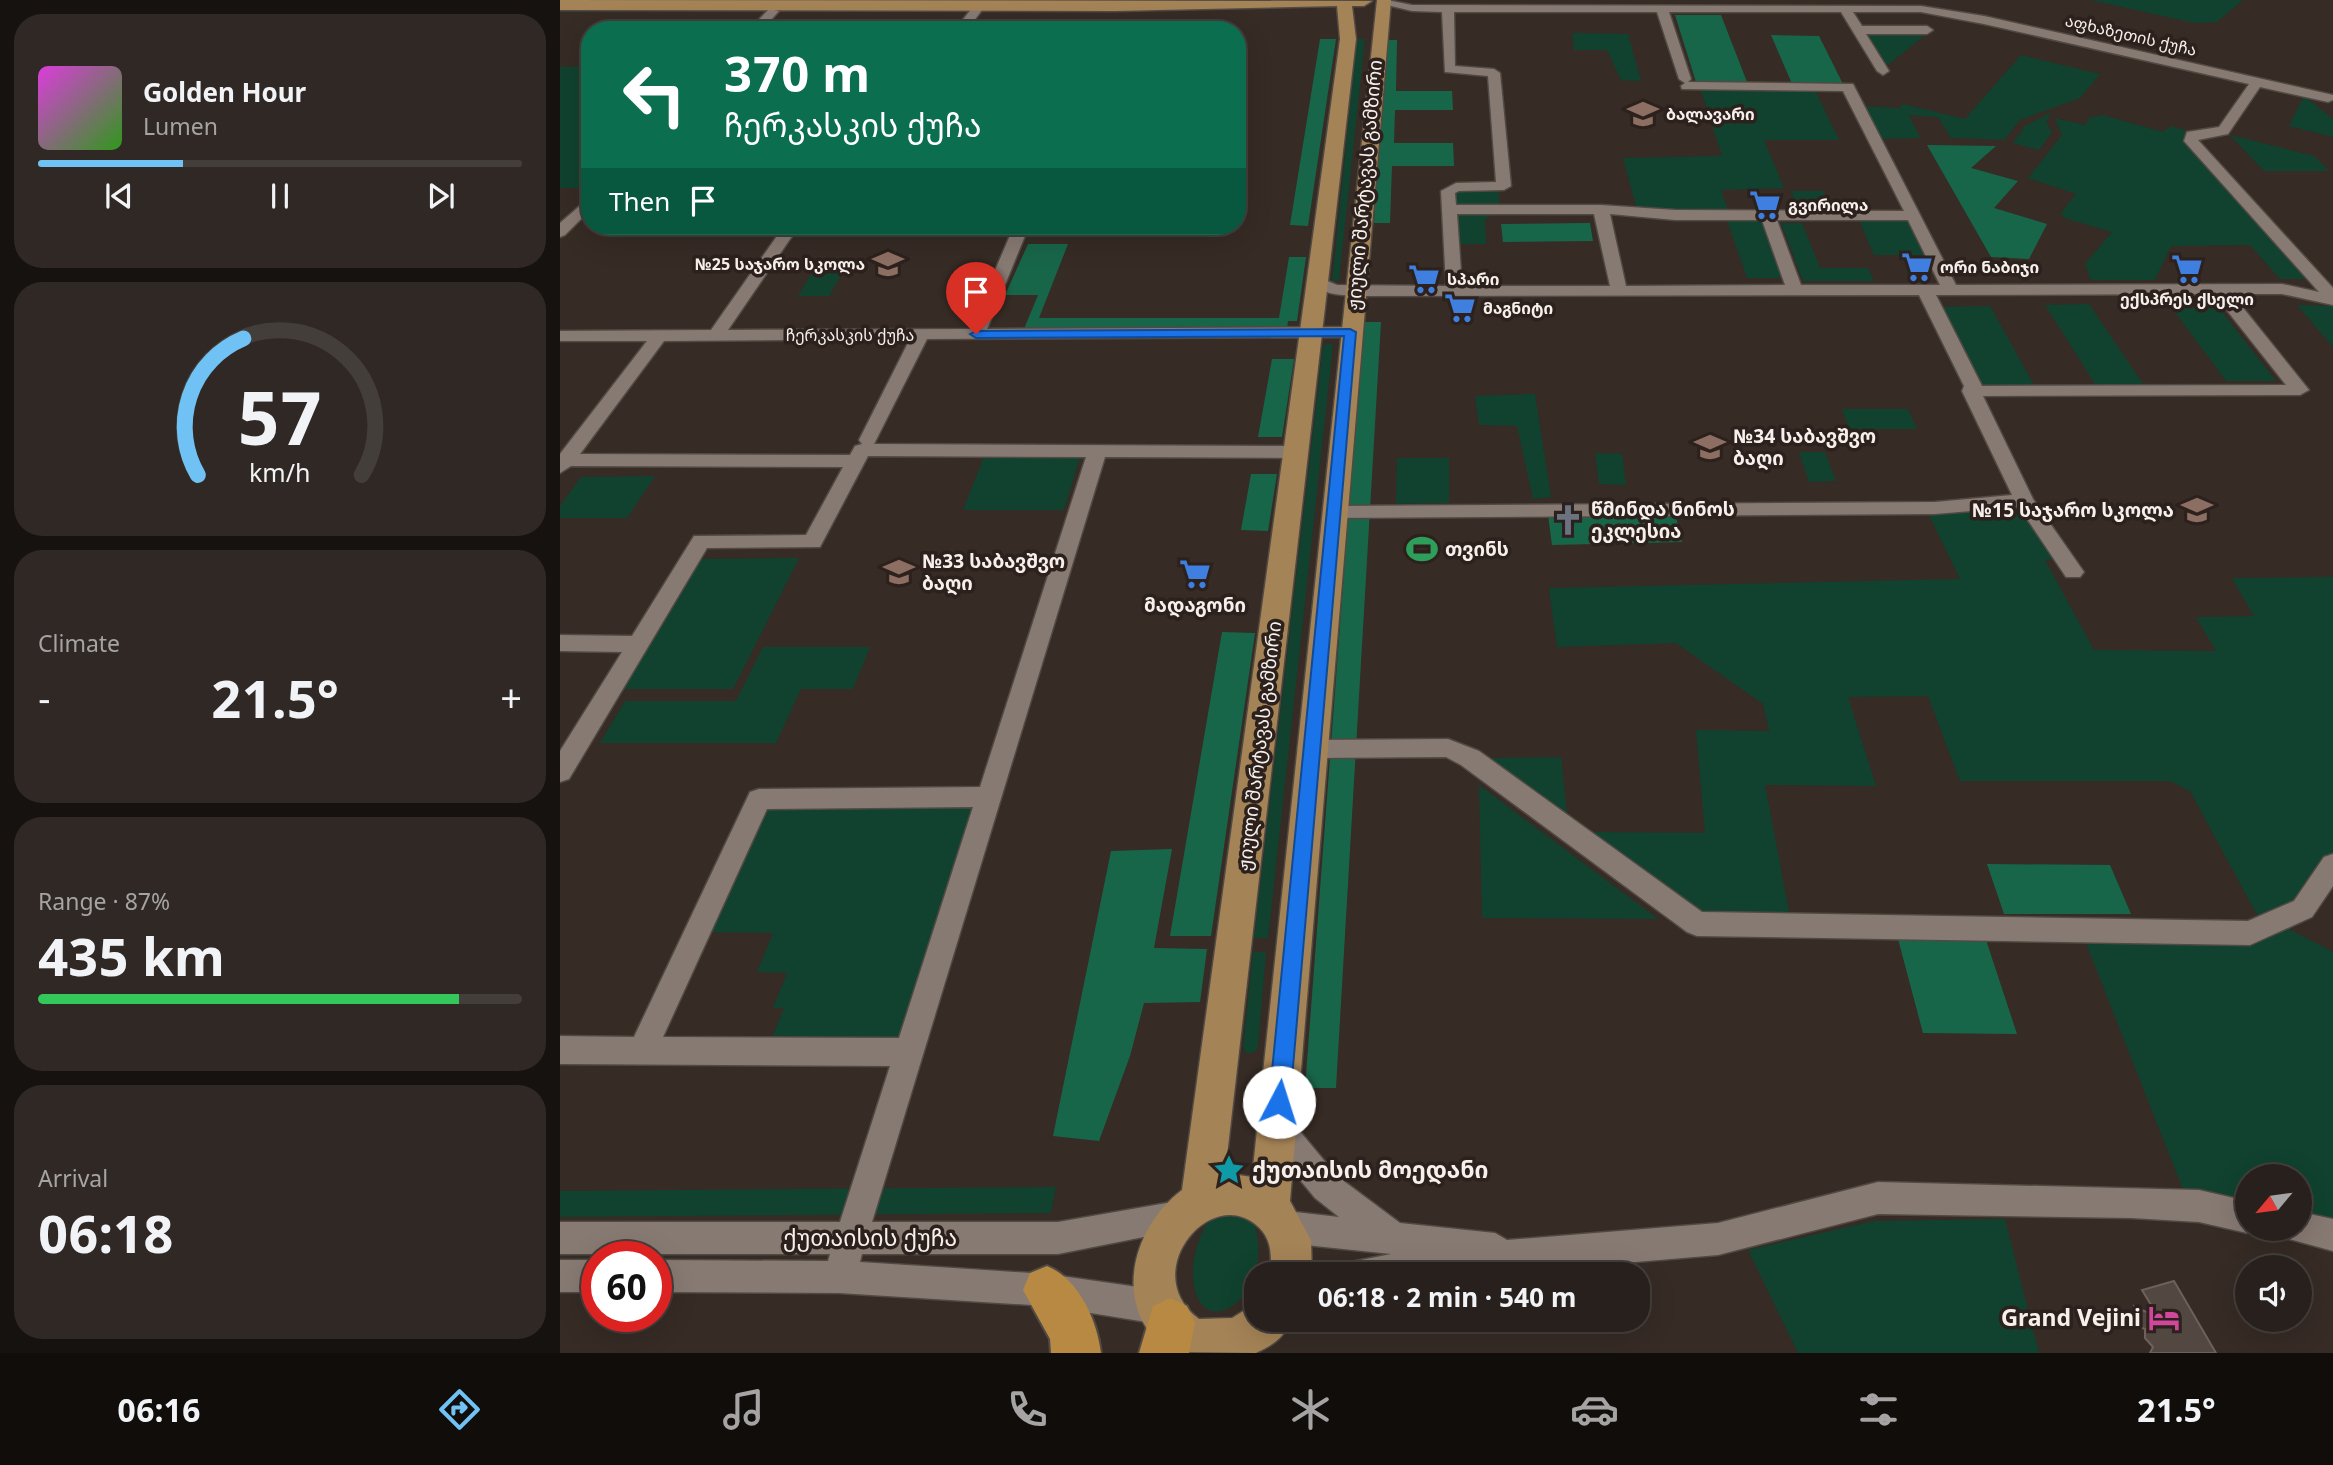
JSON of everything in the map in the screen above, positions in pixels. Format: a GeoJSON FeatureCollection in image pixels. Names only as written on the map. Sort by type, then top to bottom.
{"type":"FeatureCollection","features":[{"type":"Feature","properties":{"kind":"highway"},"geometry":{"type":"LineString","coordinates":[[1047,1290],[1074,1332],[1076,1353]]}},
{"type":"Feature","properties":{"kind":"main road"},"geometry":{"type":"LineString","coordinates":[[560,11],[773,11],[1319,2],[1345,6]]}},
{"type":"Feature","properties":{"kind":"main road"},"geometry":{"type":"LineString","coordinates":[[560,5],[734,3],[1302,12],[1345,6],[1384,6]]}},
{"type":"Feature","properties":{"kind":"main road","name":"ჟიული შარტავას გამზირი"},"geometry":{"type":"LineString","coordinates":[[1190,1210],[1296,452],[1349,30],[1345,6]]}},
{"type":"Feature","properties":{"kind":"main road","name":"ჟიული შარტავას გამზირი"},"geometry":{"type":"LineString","coordinates":[[1278,1217],[1277,1128],[1378,32],[1384,6]]}},
{"type":"Feature","properties":{"kind":"main road"},"geometry":{"type":"LineString","coordinates":[[1257,1335],[1228,1342],[1203,1342],[1173,1335],[1153,1276],[1160,1244],[1190,1210],[1219,1195],[1237,1194],[1256,1199],[1278,1217],[1294,1254],[1293,1262]]}},
{"type":"Feature","properties":{"kind":"street","name":"აფხაზეთის ქუჩა"},"geometry":{"type":"LineString","coordinates":[[1384,6],[1448,8],[1596,4],[1662,9],[1845,9],[1924,5],[2331,99]]}},
{"type":"Feature","properties":{"kind":"street"},"geometry":{"type":"LineString","coordinates":[[967,21],[976,8]]}},
{"type":"Feature","properties":{"kind":"street"},"geometry":{"type":"LineString","coordinates":[[1448,8],[1448,69],[1494,74],[1504,186],[1451,188],[1449,211],[1454,291]]}},
{"type":"Feature","properties":{"kind":"street"},"geometry":{"type":"LineString","coordinates":[[1662,9],[1686,83],[1848,87],[1951,290]]}},
{"type":"Feature","properties":{"kind":"street"},"geometry":{"type":"LineString","coordinates":[[1845,9],[1883,71]]}},
{"type":"Feature","properties":{"kind":"street"},"geometry":{"type":"LineString","coordinates":[[764,21],[773,11]]}},
{"type":"Feature","properties":{"kind":"street"},"geometry":{"type":"LineString","coordinates":[[1857,30],[1927,30]]}},
{"type":"Feature","properties":{"kind":"street"},"geometry":{"type":"LineString","coordinates":[[2257,82],[2223,131],[2192,135],[2191,141],[2333,299]]}},
{"type":"Feature","properties":{"kind":"street"},"geometry":{"type":"LineString","coordinates":[[1449,211],[1601,209],[1675,215],[1914,216]]}},
{"type":"Feature","properties":{"kind":"street"},"geometry":{"type":"LineString","coordinates":[[1601,209],[1619,291]]}},
{"type":"Feature","properties":{"kind":"street"},"geometry":{"type":"LineString","coordinates":[[560,232],[581,210]]}},
{"type":"Feature","properties":{"kind":"street"},"geometry":{"type":"LineString","coordinates":[[1768,216],[1795,290]]}},
{"type":"Feature","properties":{"kind":"street"},"geometry":{"type":"LineString","coordinates":[[715,336],[785,235]]}},
{"type":"Feature","properties":{"kind":"street"},"geometry":{"type":"LineString","coordinates":[[976,334],[1018,235]]}},
{"type":"Feature","properties":{"kind":"street"},"geometry":{"type":"LineString","coordinates":[[1971,391],[2300,390],[2219,289]]}},
{"type":"Feature","properties":{"kind":"street"},"geometry":{"type":"LineString","coordinates":[[1316,293],[2282,289],[2333,299]]}},
{"type":"Feature","properties":{"kind":"street"},"geometry":{"type":"LineString","coordinates":[[1925,290],[1973,386],[1971,391],[2024,500],[2073,572]]}},
{"type":"Feature","properties":{"kind":"street","name":"ჩერკასკის ქუჩა"},"geometry":{"type":"LineString","coordinates":[[560,337],[1350,332]]}},
{"type":"Feature","properties":{"kind":"street"},"geometry":{"type":"LineString","coordinates":[[869,440],[921,335]]}},
{"type":"Feature","properties":{"kind":"street"},"geometry":{"type":"LineString","coordinates":[[562,463],[659,336]]}},
{"type":"Feature","properties":{"kind":"street"},"geometry":{"type":"LineString","coordinates":[[560,772],[701,541],[813,542],[862,450],[1296,452]]}},
{"type":"Feature","properties":{"kind":"street"},"geometry":{"type":"LineString","coordinates":[[839,1277],[1097,451]]}},
{"type":"Feature","properties":{"kind":"street"},"geometry":{"type":"LineString","coordinates":[[562,463],[856,461]]}},
{"type":"Feature","properties":{"kind":"street"},"geometry":{"type":"LineString","coordinates":[[1334,513],[1935,508],[2024,500]]}},
{"type":"Feature","properties":{"kind":"street"},"geometry":{"type":"LineString","coordinates":[[560,643],[638,644]]}},
{"type":"Feature","properties":{"kind":"street"},"geometry":{"type":"LineString","coordinates":[[1312,749],[1448,748],[1470,758],[1697,924],[2250,933],[2303,909],[2333,865]]}},
{"type":"Feature","properties":{"kind":"street"},"geometry":{"type":"LineString","coordinates":[[642,1051],[759,799],[989,797]]}},
{"type":"Feature","properties":{"kind":"street"},"geometry":{"type":"LineString","coordinates":[[560,1050],[909,1052]]}},
{"type":"Feature","properties":{"kind":"street"},"geometry":{"type":"LineString","coordinates":[[1277,1128],[1326,1187],[1392,1237]]}},
{"type":"Feature","properties":{"kind":"street"},"geometry":{"type":"LineString","coordinates":[[1460,1262],[1532,1253],[1718,1239],[1878,1198],[2131,1202],[2199,1206],[2235,1214]]}},
{"type":"Feature","properties":{"kind":"street","name":"ქუთაისის ქუჩა"},"geometry":{"type":"LineString","coordinates":[[560,1238],[1058,1238],[1190,1210]]}},
{"type":"Feature","properties":{"kind":"street"},"geometry":{"type":"LineString","coordinates":[[1278,1217],[1392,1237],[1532,1253]]}},
{"type":"Feature","properties":{"kind":"street"},"geometry":{"type":"LineString","coordinates":[[2312,1231],[2333,1235]]}},
{"type":"Feature","properties":{"kind":"street"},"geometry":{"type":"LineString","coordinates":[[560,1276],[581,1276]]}},
{"type":"Feature","properties":{"kind":"street","name":"ქუთაისის ქუჩა"},"geometry":{"type":"LineString","coordinates":[[672,1276],[839,1277],[1047,1290],[1173,1335]]}},
{"type":"Feature","properties":{"kind":"green space"},"geometry":{"type":"Polygon","coordinates":[[[2090,0],[2243,0],[2217,22],[2195,23],[2090,0]]]}},
{"type":"Feature","properties":{"kind":"green space"},"geometry":{"type":"Polygon","coordinates":[[[1675,15],[1721,15],[1747,82],[1696,82],[1675,15]]]}},
{"type":"Feature","properties":{"kind":"green space"},"geometry":{"type":"Polygon","coordinates":[[[1861,31],[1924,31],[1923,37],[1889,64],[1881,64],[1861,31]]]}},
{"type":"Feature","properties":{"kind":"green space"},"geometry":{"type":"Polygon","coordinates":[[[1572,33],[1628,34],[1641,81],[1621,80],[1607,50],[1574,50],[1572,33]]]}},
{"type":"Feature","properties":{"kind":"green space"},"geometry":{"type":"Polygon","coordinates":[[[1771,35],[1819,36],[1843,84],[1792,84],[1771,35]]]}},
{"type":"Feature","properties":{"kind":"green space"},"geometry":{"type":"Polygon","coordinates":[[[1320,39],[1336,39],[1308,226],[1290,225],[1320,39]]]}},
{"type":"Feature","properties":{"kind":"green space"},"geometry":{"type":"Polygon","coordinates":[[[1357,39],[1365,39],[1339,280],[1332,282],[1357,39]]]}},
{"type":"Feature","properties":{"kind":"green space"},"geometry":{"type":"Polygon","coordinates":[[[1384,40],[1397,40],[1396,91],[1452,91],[1453,110],[1395,110],[1394,143],[1453,143],[1454,166],[1392,166],[1390,223],[1374,223],[1384,40]]]}},
{"type":"Feature","properties":{"kind":"green space"},"geometry":{"type":"Polygon","coordinates":[[[2021,55],[2100,74],[2080,98],[2020,120],[2004,140],[1951,138],[1938,117],[1909,115],[1920,138],[1880,139],[1862,106],[1900,108],[1903,104],[1965,119],[2021,55]]]}},
{"type":"Feature","properties":{"kind":"green space"},"geometry":{"type":"Polygon","coordinates":[[[560,67],[581,67],[581,188],[560,188],[560,67]]]}},
{"type":"Feature","properties":{"kind":"green space"},"geometry":{"type":"Polygon","coordinates":[[[1700,88],[1814,88],[1839,140],[1764,140],[1784,188],[1721,190],[1729,213],[1637,210],[1623,158],[1722,156],[1700,88]]]}},
{"type":"Feature","properties":{"kind":"green space"},"geometry":{"type":"Polygon","coordinates":[[[2304,96],[2333,119],[2333,137],[2289,126],[2304,96]]]}},
{"type":"Feature","properties":{"kind":"green space"},"geometry":{"type":"Polygon","coordinates":[[[2051,112],[2046,122],[2052,132],[2039,150],[2013,143],[2025,126],[2051,112]]]}},
{"type":"Feature","properties":{"kind":"green space"},"geometry":{"type":"Polygon","coordinates":[[[2102,115],[2163,132],[2171,126],[2190,132],[2311,279],[2280,279],[2250,245],[2171,246],[2155,280],[2091,280],[2085,264],[2112,232],[2064,218],[2061,213],[2076,194],[2028,178],[2062,135],[2055,118],[2085,125],[2089,118],[2102,115]]]}},
{"type":"Feature","properties":{"kind":"green space"},"geometry":{"type":"Polygon","coordinates":[[[2230,135],[2314,156],[2329,171],[2264,171],[2230,135]]]}},
{"type":"Feature","properties":{"kind":"green space"},"geometry":{"type":"Polygon","coordinates":[[[1927,145],[1996,146],[1971,168],[2018,181],[1994,208],[2047,224],[2029,259],[1991,257],[1927,145]]]}},
{"type":"Feature","properties":{"kind":"green space"},"geometry":{"type":"Polygon","coordinates":[[[1499,189],[1499,210],[1485,219],[1486,244],[1455,244],[1451,193],[1458,190],[1499,189]]]}},
{"type":"Feature","properties":{"kind":"green space"},"geometry":{"type":"Polygon","coordinates":[[[1791,191],[1823,191],[1834,214],[1801,214],[1791,191]]]}},
{"type":"Feature","properties":{"kind":"green space"},"geometry":{"type":"Polygon","coordinates":[[[1727,220],[1765,220],[1787,278],[1747,278],[1727,220]]]}},
{"type":"Feature","properties":{"kind":"green space"},"geometry":{"type":"Polygon","coordinates":[[[1859,220],[1911,220],[1929,255],[1874,255],[1859,220]]]}},
{"type":"Feature","properties":{"kind":"green space"},"geometry":{"type":"Polygon","coordinates":[[[1590,223],[1593,241],[1503,242],[1501,224],[1590,223]]]}},
{"type":"Feature","properties":{"kind":"green space"},"geometry":{"type":"Polygon","coordinates":[[[1781,223],[1802,223],[1820,268],[1868,268],[1874,281],[1803,281],[1781,223]]]}},
{"type":"Feature","properties":{"kind":"green space"},"geometry":{"type":"Polygon","coordinates":[[[1028,244],[1068,244],[1039,318],[1279,318],[1289,257],[1306,257],[1297,321],[1288,321],[1287,329],[1024,329],[1038,295],[1005,295],[1028,244]]]}},
{"type":"Feature","properties":{"kind":"green space"},"geometry":{"type":"Polygon","coordinates":[[[815,268],[845,268],[829,296],[798,296],[815,268]]]}},
{"type":"Feature","properties":{"kind":"green space"},"geometry":{"type":"Polygon","coordinates":[[[2089,304],[2145,387],[2097,387],[2045,305],[2089,304]]]}},
{"type":"Feature","properties":{"kind":"green space"},"geometry":{"type":"Polygon","coordinates":[[[2297,305],[2333,306],[2333,347],[2297,305]]]}},
{"type":"Feature","properties":{"kind":"green space"},"geometry":{"type":"Polygon","coordinates":[[[1990,306],[2034,385],[1977,385],[1937,307],[1990,306]]]}},
{"type":"Feature","properties":{"kind":"green space"},"geometry":{"type":"Polygon","coordinates":[[[2172,308],[2219,308],[2276,381],[2226,381],[2172,308]]]}},
{"type":"Feature","properties":{"kind":"green space"},"geometry":{"type":"Polygon","coordinates":[[[1363,322],[1381,322],[1336,1088],[1305,1088],[1363,322]]]}},
{"type":"Feature","properties":{"kind":"green space"},"geometry":{"type":"Polygon","coordinates":[[[1330,343],[1333,346],[1268,938],[1254,938],[1323,346],[1330,343]]]}},
{"type":"Feature","properties":{"kind":"green space"},"geometry":{"type":"Polygon","coordinates":[[[1272,359],[1294,359],[1282,437],[1258,437],[1272,359]]]}},
{"type":"Feature","properties":{"kind":"green space"},"geometry":{"type":"Polygon","coordinates":[[[1535,394],[1551,497],[1533,499],[1517,426],[1479,425],[1475,396],[1535,394]]]}},
{"type":"Feature","properties":{"kind":"green space"},"geometry":{"type":"Polygon","coordinates":[[[1842,409],[1908,409],[1917,429],[1849,429],[1842,409]]]}},
{"type":"Feature","properties":{"kind":"green space"},"geometry":{"type":"Polygon","coordinates":[[[1799,452],[1825,452],[1836,481],[1809,482],[1799,452]]]}},
{"type":"Feature","properties":{"kind":"green space"},"geometry":{"type":"Polygon","coordinates":[[[1595,453],[1622,454],[1626,485],[1599,484],[1595,453]]]}},
{"type":"Feature","properties":{"kind":"green space"},"geometry":{"type":"Polygon","coordinates":[[[985,454],[1081,454],[1064,510],[963,510],[985,454]]]}},
{"type":"Feature","properties":{"kind":"green space"},"geometry":{"type":"Polygon","coordinates":[[[1397,458],[1449,458],[1449,503],[1396,504],[1397,458]]]}},
{"type":"Feature","properties":{"kind":"green space"},"geometry":{"type":"Polygon","coordinates":[[[1251,474],[1277,474],[1268,531],[1241,530],[1251,474]]]}},
{"type":"Feature","properties":{"kind":"green space"},"geometry":{"type":"Polygon","coordinates":[[[655,476],[627,518],[560,518],[560,506],[581,477],[655,476]]]}},
{"type":"Feature","properties":{"kind":"green space"},"geometry":{"type":"Polygon","coordinates":[[[2035,510],[2061,559],[2045,560],[2094,650],[2216,651],[2196,617],[2254,616],[2232,578],[2333,577],[2333,873],[2289,929],[2333,952],[2333,1223],[2312,1219],[2312,1164],[2235,1164],[2235,1203],[2184,1192],[2082,933],[2244,943],[2288,929],[2256,913],[2190,791],[2170,781],[1960,781],[1928,696],[1848,697],[1876,786],[1765,785],[1790,917],[1692,914],[1591,832],[1705,833],[1696,730],[1769,731],[1763,704],[1676,643],[1557,647],[1549,588],[1960,579],[1927,511],[2035,510]]]}},
{"type":"Feature","properties":{"kind":"green space"},"geometry":{"type":"Polygon","coordinates":[[[1675,513],[1682,542],[1552,545],[1548,515],[1675,513]]]}},
{"type":"Feature","properties":{"kind":"green space"},"geometry":{"type":"Polygon","coordinates":[[[799,558],[733,689],[618,689],[695,559],[799,558]]]}},
{"type":"Feature","properties":{"kind":"green space"},"geometry":{"type":"Polygon","coordinates":[[[1222,632],[1255,633],[1211,936],[1170,936],[1222,632]]]}},
{"type":"Feature","properties":{"kind":"green space"},"geometry":{"type":"Polygon","coordinates":[[[763,647],[870,647],[853,689],[801,689],[776,743],[600,743],[625,701],[736,701],[763,647]]]}},
{"type":"Feature","properties":{"kind":"green space"},"geometry":{"type":"Polygon","coordinates":[[[1561,757],[1568,823],[1479,758],[1561,757]]]}},
{"type":"Feature","properties":{"kind":"green space"},"geometry":{"type":"Polygon","coordinates":[[[1479,785],[1658,919],[1482,918],[1479,785]]]}},
{"type":"Feature","properties":{"kind":"green space"},"geometry":{"type":"Polygon","coordinates":[[[766,807],[975,808],[898,1046],[769,1045],[784,1008],[773,1008],[787,973],[757,972],[773,933],[708,932],[766,807]]]}},
{"type":"Feature","properties":{"kind":"green space"},"geometry":{"type":"Polygon","coordinates":[[[1172,849],[1154,948],[1207,949],[1200,1002],[1144,1003],[1130,1056],[1099,1141],[1053,1136],[1111,851],[1172,849]]]}},
{"type":"Feature","properties":{"kind":"green space"},"geometry":{"type":"Polygon","coordinates":[[[1987,864],[2110,865],[2131,914],[2004,914],[1987,864]]]}},
{"type":"Feature","properties":{"kind":"green space"},"geometry":{"type":"Polygon","coordinates":[[[1898,939],[1986,940],[2017,1034],[1923,1033],[1898,939]]]}},
{"type":"Feature","properties":{"kind":"green space"},"geometry":{"type":"Polygon","coordinates":[[[1253,952],[1266,952],[1258,1047],[1256,1051],[1247,1054],[1243,1047],[1253,952]]]}},
{"type":"Feature","properties":{"kind":"green space"},"geometry":{"type":"Polygon","coordinates":[[[1056,1187],[1051,1213],[560,1217],[560,1191],[1056,1187]]]}},
{"type":"Feature","properties":{"kind":"green space"},"geometry":{"type":"Polygon","coordinates":[[[1212,1215],[1251,1215],[1258,1243],[1256,1262],[1244,1262],[1244,1293],[1236,1303],[1222,1311],[1208,1310],[1198,1299],[1193,1276],[1194,1260],[1204,1229],[1212,1215]]]}},
{"type":"Feature","properties":{"kind":"green space"},"geometry":{"type":"Polygon","coordinates":[[[2005,1219],[2039,1353],[1798,1353],[1748,1250],[1874,1221],[2005,1219]]]}},
{"type":"Feature","properties":{"kind":"building","name":"Grand Vejini"},"geometry":{"type":"Polygon","coordinates":[[[2174,1281],[2216,1353],[2150,1353],[2153,1347],[2145,1338],[2145,1329],[2133,1324],[2134,1306],[2159,1318],[2142,1290],[2174,1281]]]}},
{"type":"Feature","properties":{"kind":"place","name":"ბალავარი"},"geometry":{"type":"Point","coordinates":[1643,114]}},
{"type":"Feature","properties":{"kind":"place","name":"გვირილა"},"geometry":{"type":"Point","coordinates":[1765,205]}},
{"type":"Feature","properties":{"kind":"place","name":"№25 საჯარო სკოლა"},"geometry":{"type":"Point","coordinates":[888,264]}},
{"type":"Feature","properties":{"kind":"place","name":"ორი ნაბიჯი"},"geometry":{"type":"Point","coordinates":[1917,267]}},
{"type":"Feature","properties":{"kind":"place","name":"ექსპრეს ქსელი"},"geometry":{"type":"Point","coordinates":[2187,269]}},
{"type":"Feature","properties":{"kind":"place","name":"სპარი"},"geometry":{"type":"Point","coordinates":[1424,279]}},
{"type":"Feature","properties":{"kind":"place","name":"მაგნიტი"},"geometry":{"type":"Point","coordinates":[1460,308]}},
{"type":"Feature","properties":{"kind":"place","name":"№34 საბავშვო ბაღი"},"geometry":{"type":"Point","coordinates":[1710,447]}},
{"type":"Feature","properties":{"kind":"place","name":"№15 საჯარო სკოლა"},"geometry":{"type":"Point","coordinates":[2197,510]}},
{"type":"Feature","properties":{"kind":"place","name":"წმინდა ნინოს ეკლესია"},"geometry":{"type":"Point","coordinates":[1568,520]}},
{"type":"Feature","properties":{"kind":"place","name":"თვინს"},"geometry":{"type":"Point","coordinates":[1422,549]}},
{"type":"Feature","properties":{"kind":"place","name":"№33 საბავშვო ბაღი"},"geometry":{"type":"Point","coordinates":[899,572]}},
{"type":"Feature","properties":{"kind":"place","name":"მადაგონი"},"geometry":{"type":"Point","coordinates":[1195,574]}},
{"type":"Feature","properties":{"kind":"place","name":"ქუთაისის მოედანი"},"geometry":{"type":"Point","coordinates":[1229,1170]}},
{"type":"Feature","properties":{"kind":"place","name":"Grand Vejini"},"geometry":{"type":"Point","coordinates":[2164,1318]}},
{"type":"Feature","properties":{"kind":"route"},"geometry":{"type":"LineString","coordinates":[[976,334],[1350,332],[1279,1102]]}}]}
